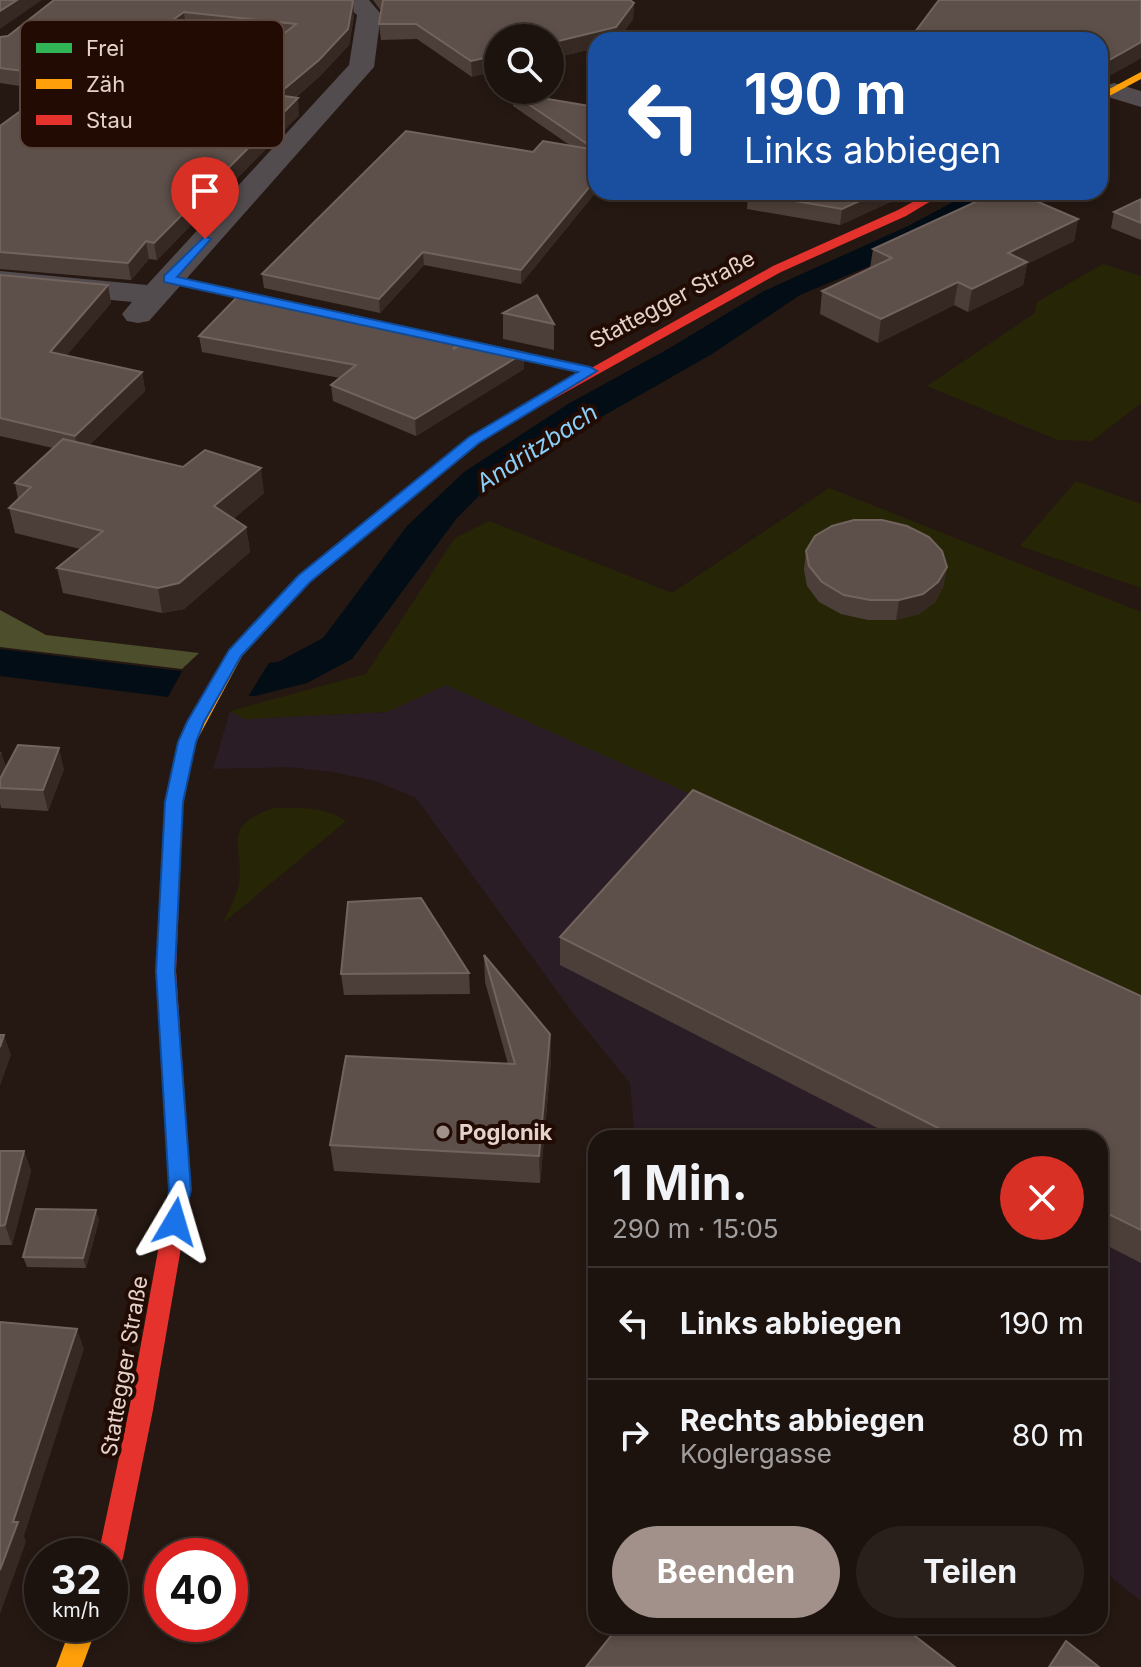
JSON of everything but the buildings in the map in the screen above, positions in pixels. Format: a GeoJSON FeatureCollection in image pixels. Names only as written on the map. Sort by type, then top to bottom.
{"type":"FeatureCollection","features":[{"type":"Feature","properties":{"kind":"street"},"geometry":{"type":"LineString","coordinates":[[154,296],[361,67],[369,14],[357,2]]}},
{"type":"Feature","properties":{"kind":"street"},"geometry":{"type":"LineString","coordinates":[[1108,93],[1141,75]]}},
{"type":"Feature","properties":{"kind":"street"},"geometry":{"type":"LineString","coordinates":[[1108,94],[1141,99]]}},
{"type":"Feature","properties":{"kind":"street","name":"Stattegger Straße"},"geometry":{"type":"LineString","coordinates":[[114,1538],[141,1410],[180,1190],[166,971],[174,802],[187,742],[235,654],[305,579],[474,440],[590,371],[777,269],[926,200]]}},
{"type":"Feature","properties":{"kind":"street"},"geometry":{"type":"LineString","coordinates":[[0,280],[154,296],[590,371]]}},
{"type":"Feature","properties":{"kind":"street"},"geometry":{"type":"LineString","coordinates":[[69,1667],[78,1642]]}},
{"type":"Feature","properties":{"kind":"shaded area"},"geometry":{"type":"Polygon","coordinates":[[[1103,264],[1141,276],[1141,403],[1092,441],[1058,440],[927,386],[1035,313],[1037,302],[1103,264]]]}},
{"type":"Feature","properties":{"kind":"shaded area"},"geometry":{"type":"Polygon","coordinates":[[[1076,481],[1141,504],[1141,588],[1020,546],[1076,481]]]}},
{"type":"Feature","properties":{"kind":"shaded area"},"geometry":{"type":"Polygon","coordinates":[[[829,488],[1141,612],[1141,995],[446,685],[387,712],[244,719],[230,711],[366,674],[455,538],[489,521],[672,593],[829,488]]]}},
{"type":"Feature","properties":{"kind":"shaded area"},"geometry":{"type":"Polygon","coordinates":[[[446,684],[1141,995],[1141,1601],[1108,1574],[1108,1130],[634,1130],[630,1083],[573,1013],[416,798],[376,781],[333,772],[288,767],[213,769],[230,711],[244,719],[387,712],[446,684]]]}},
{"type":"Feature","properties":{"kind":"shaded area"},"geometry":{"type":"Polygon","coordinates":[[[274,808],[320,810],[346,821],[223,923],[238,888],[239,831],[256,815],[274,808]]]}},
{"type":"Feature","properties":{"kind":"green space"},"geometry":{"type":"Polygon","coordinates":[[[0,610],[46,635],[199,653],[182,669],[0,647],[0,610]]]}},
{"type":"Feature","properties":{"kind":"water","name":"Andritzbach"},"geometry":{"type":"Polygon","coordinates":[[[957,200],[1005,200],[934,239],[800,295],[712,354],[489,486],[457,518],[352,659],[307,683],[255,696],[168,697],[0,676],[0,649],[180,671],[278,662],[323,638],[407,526],[464,472],[568,404],[764,291],[908,226],[957,200]]]}},
{"type":"Feature","properties":{"kind":"pier"},"geometry":{"type":"Polygon","coordinates":[[[272,658],[246,700],[174,701],[168,697],[185,666],[272,658]]]}},
{"type":"Feature","properties":{"kind":"traffic: fast"},"geometry":{"type":"LineString","coordinates":[[168,279],[590,371]]}},
{"type":"Feature","properties":{"kind":"traffic: slow"},"geometry":{"type":"LineString","coordinates":[[1108,94],[1141,75]]}},
{"type":"Feature","properties":{"kind":"traffic: slow"},"geometry":{"type":"LineString","coordinates":[[171,874],[174,802],[187,742],[235,654],[305,579],[474,440],[527,408]]}},
{"type":"Feature","properties":{"kind":"traffic: slow"},"geometry":{"type":"LineString","coordinates":[[69,1667],[78,1642]]}},
{"type":"Feature","properties":{"kind":"traffic: jam"},"geometry":{"type":"LineString","coordinates":[[527,408],[777,269],[926,200]]}},
{"type":"Feature","properties":{"kind":"traffic: jam"},"geometry":{"type":"LineString","coordinates":[[114,1538],[141,1410],[180,1190],[166,971],[171,874]]}},
{"type":"Feature","properties":{"kind":"place","name":"Poglonik"},"geometry":{"type":"Point","coordinates":[443,1132]}},
{"type":"Feature","properties":{"kind":"route"},"geometry":{"type":"LineString","coordinates":[[175,1222],[180,1190],[166,971],[169,866],[174,802],[187,742],[195,722],[235,654],[305,579],[474,440],[590,371],[168,279],[205,239]]}}]}
